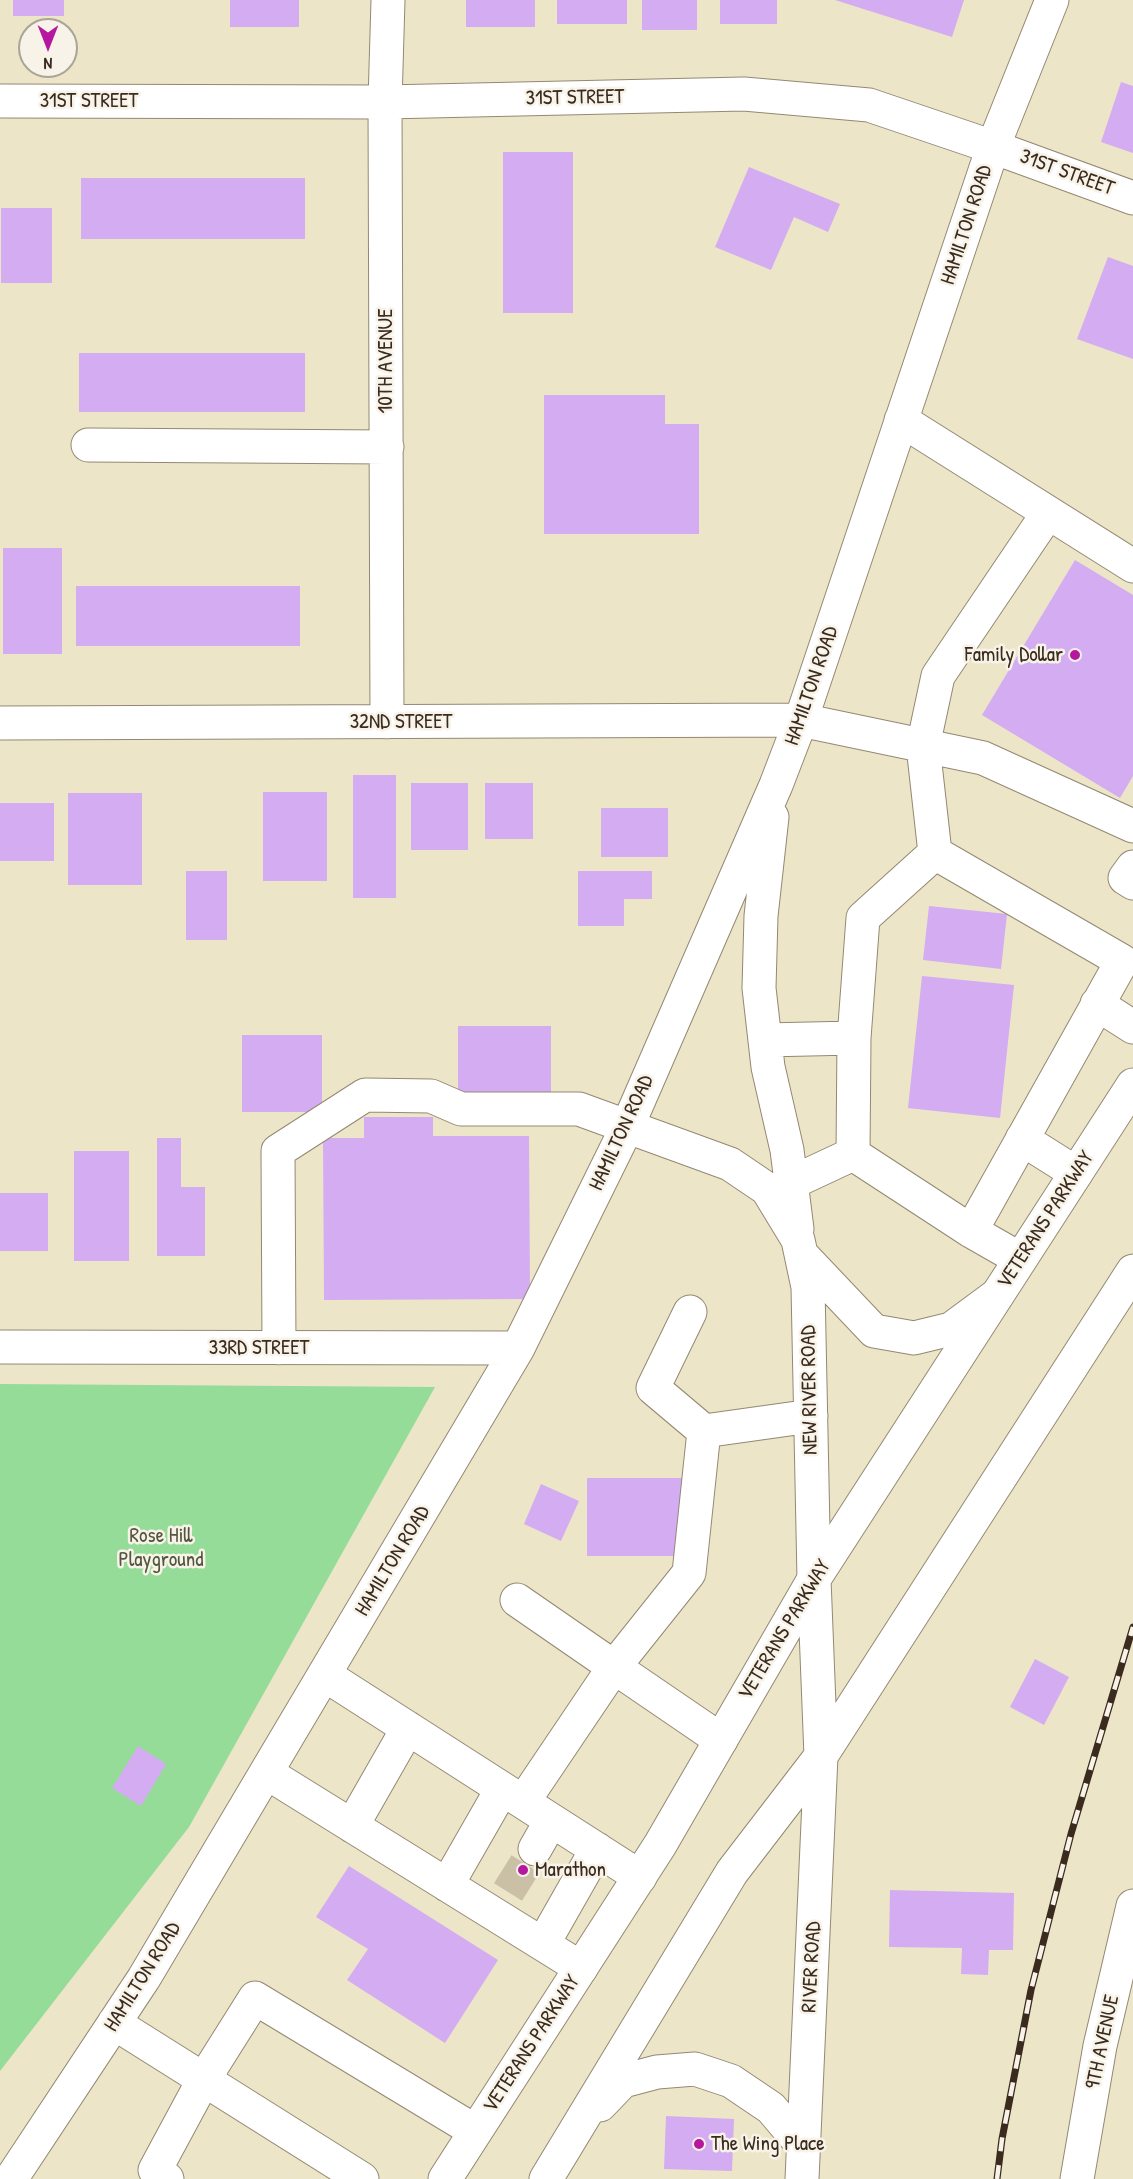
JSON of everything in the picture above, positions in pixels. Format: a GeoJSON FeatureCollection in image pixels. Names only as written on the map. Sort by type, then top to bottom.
{"type":"FeatureCollection","features":[{"type":"Feature","properties":{"kind":"street","name":"10TH AVENUE"},"geometry":{"type":"LineString","coordinates":[[387,722],[386,102],[388,0]]}},
{"type":"Feature","properties":{"kind":"street","name":"HAMILTON ROAD"},"geometry":{"type":"LineString","coordinates":[[11,2179],[144,1978],[518,1348],[628,1125],[776,785],[801,720],[993,147],[1052,0]]}},
{"type":"Feature","properties":{"kind":"street","name":"31ST STREET"},"geometry":{"type":"LineString","coordinates":[[0,101],[386,102],[744,94],[869,105],[1133,198]]}},
{"type":"Feature","properties":{"kind":"street"},"geometry":{"type":"LineString","coordinates":[[901,420],[1133,566]]}},
{"type":"Feature","properties":{"kind":"street"},"geometry":{"type":"LineString","coordinates":[[88,445],[387,447]]}},
{"type":"Feature","properties":{"kind":"street"},"geometry":{"type":"LineString","coordinates":[[935,853],[922,746],[938,675],[1048,513]]}},
{"type":"Feature","properties":{"kind":"street","name":"32ND STREET"},"geometry":{"type":"LineString","coordinates":[[0,723],[801,720],[983,758],[1133,826]]}},
{"type":"Feature","properties":{"kind":"street"},"geometry":{"type":"LineString","coordinates":[[776,785],[761,916],[759,988],[768,1066],[787,1150],[800,1247],[874,1331],[914,1338],[951,1329],[998,1294]]}},
{"type":"Feature","properties":{"kind":"street"},"geometry":{"type":"LineString","coordinates":[[935,853],[1122,961],[971,1231]]}},
{"type":"Feature","properties":{"kind":"street"},"geometry":{"type":"LineString","coordinates":[[853,1155],[854,1038],[863,918],[935,853]]}},
{"type":"Feature","properties":{"kind":"street"},"geometry":{"type":"LineString","coordinates":[[1133,867],[1125,878],[1133,883]]}},
{"type":"Feature","properties":{"kind":"street"},"geometry":{"type":"LineString","coordinates":[[1097,1004],[1133,1027]]}},
{"type":"Feature","properties":{"kind":"street"},"geometry":{"type":"LineString","coordinates":[[765,1040],[854,1038]]}},
{"type":"Feature","properties":{"kind":"street","name":"VETERANS PARKWAY"},"geometry":{"type":"LineString","coordinates":[[445,2179],[640,1877],[814,1579],[1133,1085]]}},
{"type":"Feature","properties":{"kind":"street","name":"NEW RIVER ROAD"},"geometry":{"type":"LineString","coordinates":[[279,1348],[278,1151],[365,1095],[431,1096],[460,1109],[579,1109],[730,1164],[767,1190],[800,1247],[808,1287],[814,1579],[821,1756]]}},
{"type":"Feature","properties":{"kind":"street"},"geometry":{"type":"LineString","coordinates":[[1022,1139],[1076,1173]]}},
{"type":"Feature","properties":{"kind":"street"},"geometry":{"type":"LineString","coordinates":[[791,1183],[853,1155]]}},
{"type":"Feature","properties":{"kind":"street"},"geometry":{"type":"LineString","coordinates":[[853,1155],[971,1231],[1020,1259]]}},
{"type":"Feature","properties":{"kind":"street"},"geometry":{"type":"LineString","coordinates":[[546,2179],[732,1872],[821,1756],[1133,1271]]}},
{"type":"Feature","properties":{"kind":"street"},"geometry":{"type":"LineString","coordinates":[[690,1312],[653,1388],[704,1431],[811,1416]]}},
{"type":"Feature","properties":{"kind":"street","name":"33RD STREET"},"geometry":{"type":"LineString","coordinates":[[0,1347],[518,1348]]}},
{"type":"Feature","properties":{"kind":"street"},"geometry":{"type":"LineString","coordinates":[[447,1885],[513,1795],[689,1573],[704,1431]]}},
{"type":"Feature","properties":{"kind":"street"},"geometry":{"type":"LineString","coordinates":[[517,1600],[721,1740]]}},
{"type":"Feature","properties":{"kind":"street"},"geometry":{"type":"LineString","coordinates":[[325,1675],[640,1877]]}},
{"type":"Feature","properties":{"kind":"street"},"geometry":{"type":"LineString","coordinates":[[352,1826],[408,1728]]}},
{"type":"Feature","properties":{"kind":"street","name":"RIVER ROAD"},"geometry":{"type":"LineString","coordinates":[[803,2163],[821,1756]]}},
{"type":"Feature","properties":{"kind":"street"},"geometry":{"type":"LineString","coordinates":[[267,1773],[447,1885],[501,1903],[543,1944],[581,1968]]}},
{"type":"Feature","properties":{"kind":"street"},"geometry":{"type":"LineString","coordinates":[[535,1849],[551,1821]]}},
{"type":"Feature","properties":{"kind":"street"},"geometry":{"type":"LineString","coordinates":[[543,1944],[597,1849]]}},
{"type":"Feature","properties":{"kind":"street","name":"9TH AVENUE"},"geometry":{"type":"LineString","coordinates":[[1077,2179],[1100,2046],[1133,1906]]}},
{"type":"Feature","properties":{"kind":"street"},"geometry":{"type":"LineString","coordinates":[[167,2179],[154,2170],[204,2079],[255,1998],[475,2131]]}},
{"type":"Feature","properties":{"kind":"street"},"geometry":{"type":"LineString","coordinates":[[114,2023],[359,2178]]}},
{"type":"Feature","properties":{"kind":"street"},"geometry":{"type":"LineString","coordinates":[[576,2129],[623,2081],[657,2072],[695,2069],[731,2081],[771,2108],[803,2163]]}},
{"type":"Feature","properties":{"kind":"green space","name":"Rose Hill Playground"},"geometry":{"type":"Polygon","coordinates":[[[0,1384],[435,1387],[189,1827],[0,2071],[0,1384]]]}},
{"type":"Feature","properties":{"kind":"building"},"geometry":{"type":"Polygon","coordinates":[[[13,0],[64,0],[64,16],[13,16],[13,0]]]}},
{"type":"Feature","properties":{"kind":"building"},"geometry":{"type":"Polygon","coordinates":[[[230,0],[299,0],[299,27],[230,27],[230,0]]]}},
{"type":"Feature","properties":{"kind":"building"},"geometry":{"type":"Polygon","coordinates":[[[466,0],[535,0],[535,27],[466,27],[466,0]]]}},
{"type":"Feature","properties":{"kind":"building"},"geometry":{"type":"Polygon","coordinates":[[[557,0],[627,0],[627,24],[557,24],[557,0]]]}},
{"type":"Feature","properties":{"kind":"building"},"geometry":{"type":"Polygon","coordinates":[[[642,0],[697,0],[697,30],[642,30],[642,0]]]}},
{"type":"Feature","properties":{"kind":"building"},"geometry":{"type":"Polygon","coordinates":[[[720,0],[777,0],[777,24],[720,24],[720,0]]]}},
{"type":"Feature","properties":{"kind":"building"},"geometry":{"type":"Polygon","coordinates":[[[835,0],[964,0],[952,37],[835,0]]]}},
{"type":"Feature","properties":{"kind":"building"},"geometry":{"type":"Polygon","coordinates":[[[1121,82],[1133,86],[1133,153],[1101,142],[1121,82]]]}},
{"type":"Feature","properties":{"kind":"building"},"geometry":{"type":"Polygon","coordinates":[[[503,152],[573,152],[573,313],[503,313],[503,152]]]}},
{"type":"Feature","properties":{"kind":"building"},"geometry":{"type":"Polygon","coordinates":[[[749,167],[840,204],[828,232],[794,217],[771,270],[715,247],[749,167]]]}},
{"type":"Feature","properties":{"kind":"building"},"geometry":{"type":"Polygon","coordinates":[[[81,178],[305,178],[305,239],[81,239],[81,178]]]}},
{"type":"Feature","properties":{"kind":"building"},"geometry":{"type":"Polygon","coordinates":[[[1,208],[52,208],[52,283],[1,283],[1,208]]]}},
{"type":"Feature","properties":{"kind":"building"},"geometry":{"type":"Polygon","coordinates":[[[1108,257],[1133,266],[1133,359],[1077,339],[1108,257]]]}},
{"type":"Feature","properties":{"kind":"building"},"geometry":{"type":"Polygon","coordinates":[[[79,353],[305,353],[305,412],[79,412],[79,353]]]}},
{"type":"Feature","properties":{"kind":"building"},"geometry":{"type":"Polygon","coordinates":[[[544,395],[665,395],[665,424],[699,424],[699,534],[544,534],[544,395]]]}},
{"type":"Feature","properties":{"kind":"building"},"geometry":{"type":"Polygon","coordinates":[[[3,548],[62,548],[62,654],[3,654],[3,548]]]}},
{"type":"Feature","properties":{"kind":"building","name":"Family Dollar"},"geometry":{"type":"Polygon","coordinates":[[[1075,560],[1133,595],[1133,776],[1120,798],[982,715],[1075,560]]]}},
{"type":"Feature","properties":{"kind":"building"},"geometry":{"type":"Polygon","coordinates":[[[76,586],[300,586],[300,646],[76,646],[76,586]]]}},
{"type":"Feature","properties":{"kind":"building"},"geometry":{"type":"Polygon","coordinates":[[[353,775],[396,775],[396,898],[353,898],[353,775]]]}},
{"type":"Feature","properties":{"kind":"building"},"geometry":{"type":"Polygon","coordinates":[[[411,783],[468,783],[468,850],[411,850],[411,783]]]}},
{"type":"Feature","properties":{"kind":"building"},"geometry":{"type":"Polygon","coordinates":[[[485,783],[533,783],[533,839],[485,839],[485,783]]]}},
{"type":"Feature","properties":{"kind":"building"},"geometry":{"type":"Polygon","coordinates":[[[263,792],[327,792],[327,881],[263,881],[263,792]]]}},
{"type":"Feature","properties":{"kind":"building"},"geometry":{"type":"Polygon","coordinates":[[[68,793],[142,793],[142,885],[68,885],[68,793]]]}},
{"type":"Feature","properties":{"kind":"building"},"geometry":{"type":"Polygon","coordinates":[[[0,803],[54,803],[54,861],[0,861],[0,803]]]}},
{"type":"Feature","properties":{"kind":"building"},"geometry":{"type":"Polygon","coordinates":[[[601,808],[668,808],[668,857],[601,857],[601,808]]]}},
{"type":"Feature","properties":{"kind":"building"},"geometry":{"type":"Polygon","coordinates":[[[186,871],[227,871],[227,940],[186,940],[186,871]]]}},
{"type":"Feature","properties":{"kind":"building"},"geometry":{"type":"Polygon","coordinates":[[[578,871],[652,871],[652,899],[624,899],[624,926],[578,926],[578,871]]]}},
{"type":"Feature","properties":{"kind":"building"},"geometry":{"type":"Polygon","coordinates":[[[929,906],[1007,914],[1001,969],[923,960],[929,906]]]}},
{"type":"Feature","properties":{"kind":"building"},"geometry":{"type":"Polygon","coordinates":[[[922,976],[1014,985],[1000,1118],[908,1108],[922,976]]]}},
{"type":"Feature","properties":{"kind":"building"},"geometry":{"type":"Polygon","coordinates":[[[458,1026],[551,1026],[551,1097],[458,1097],[458,1026]]]}},
{"type":"Feature","properties":{"kind":"building"},"geometry":{"type":"Polygon","coordinates":[[[242,1035],[322,1035],[322,1112],[242,1112],[242,1035]]]}},
{"type":"Feature","properties":{"kind":"building"},"geometry":{"type":"Polygon","coordinates":[[[364,1117],[433,1117],[433,1136],[529,1136],[530,1299],[324,1300],[323,1138],[364,1138],[364,1117]]]}},
{"type":"Feature","properties":{"kind":"building"},"geometry":{"type":"Polygon","coordinates":[[[157,1138],[181,1138],[181,1187],[205,1187],[205,1256],[157,1256],[157,1138]]]}},
{"type":"Feature","properties":{"kind":"building"},"geometry":{"type":"Polygon","coordinates":[[[74,1151],[129,1151],[129,1261],[74,1261],[74,1151]]]}},
{"type":"Feature","properties":{"kind":"building"},"geometry":{"type":"Polygon","coordinates":[[[0,1193],[48,1193],[48,1251],[0,1251],[0,1193]]]}},
{"type":"Feature","properties":{"kind":"building"},"geometry":{"type":"Polygon","coordinates":[[[587,1478],[682,1478],[682,1556],[587,1556],[587,1478]]]}},
{"type":"Feature","properties":{"kind":"building"},"geometry":{"type":"Polygon","coordinates":[[[541,1484],[579,1501],[561,1541],[524,1524],[541,1484]]]}},
{"type":"Feature","properties":{"kind":"building"},"geometry":{"type":"Polygon","coordinates":[[[1035,1659],[1069,1677],[1044,1725],[1010,1707],[1035,1659]]]}},
{"type":"Feature","properties":{"kind":"building"},"geometry":{"type":"Polygon","coordinates":[[[138,1746],[166,1764],[141,1806],[112,1788],[138,1746]]]}},
{"type":"Feature","properties":{"kind":"building"},"geometry":{"type":"Polygon","coordinates":[[[349,1866],[498,1960],[445,2043],[347,1980],[368,1949],[316,1917],[349,1866]]]}},
{"type":"Feature","properties":{"kind":"building"},"geometry":{"type":"Polygon","coordinates":[[[890,1890],[1014,1893],[1013,1950],[989,1950],[988,1975],[961,1974],[962,1948],[889,1947],[890,1890]]]}},
{"type":"Feature","properties":{"kind":"building","name":"The Wing Place"},"geometry":{"type":"Polygon","coordinates":[[[666,2116],[734,2119],[732,2171],[664,2169],[666,2116]]]}},
{"type":"Feature","properties":{"kind":"tunnel"},"geometry":{"type":"LineString","coordinates":[[508,1892],[535,1849]]}},
{"type":"Feature","properties":{"kind":"railway"},"geometry":{"type":"LineString","coordinates":[[997,2179],[1002,2139],[1031,1990],[1071,1834],[1133,1627]]}},
{"type":"Feature","properties":{"kind":"place","name":"Family Dollar"},"geometry":{"type":"Point","coordinates":[1075,655]}},
{"type":"Feature","properties":{"kind":"place","name":"Marathon"},"geometry":{"type":"Point","coordinates":[523,1870]}},
{"type":"Feature","properties":{"kind":"place","name":"The Wing Place"},"geometry":{"type":"Point","coordinates":[699,2144]}}]}
